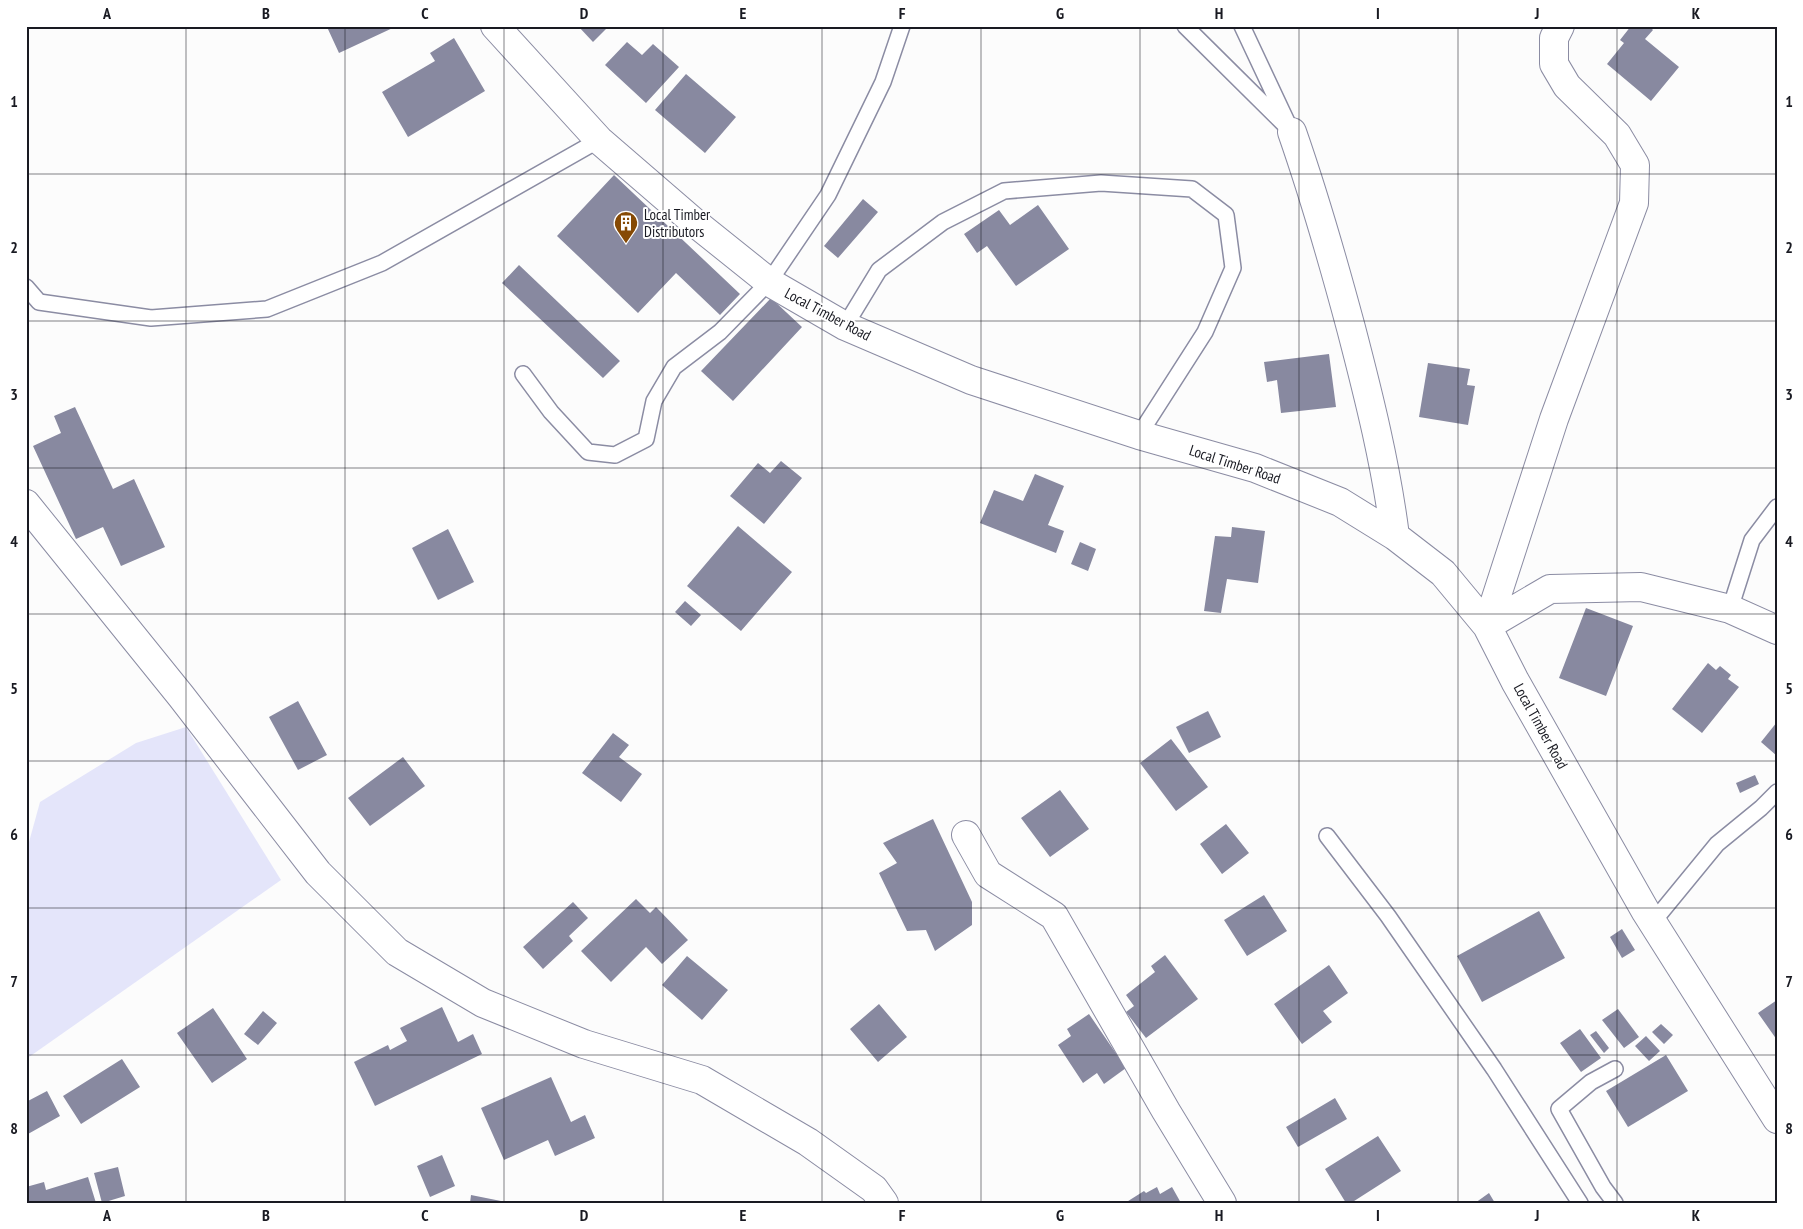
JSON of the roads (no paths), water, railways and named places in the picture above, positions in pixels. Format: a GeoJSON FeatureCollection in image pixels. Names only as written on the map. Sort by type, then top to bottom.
{"type":"FeatureCollection","features":[{"type":"Feature","properties":{"kind":"street","name":"Local Timber Road"},"geometry":{"type":"LineString","coordinates":[[495,26],[599,140],[694,222],[768,282],[844,326],[971,380],[1139,436],[1255,468],[1340,502],[1394,536],[1443,573],[1487,626],[1515,681],[1653,922],[1777,1119]]}},
{"type":"Feature","properties":{"kind":"street"},"geometry":{"type":"LineString","coordinates":[[1487,626],[1554,419],[1634,203],[1635,165],[1617,134],[1566,86],[1554,64],[1554,38],[1560,26]]}},
{"type":"Feature","properties":{"kind":"street"},"geometry":{"type":"LineString","coordinates":[[1292,132],[1318,206],[1377,426],[1389,489],[1394,536]]}},
{"type":"Feature","properties":{"kind":"street"},"geometry":{"type":"LineString","coordinates":[[26,504],[181,696],[318,873],[396,952],[483,1003],[584,1044],[702,1080],[808,1142],[874,1189],[884,1203]]}},
{"type":"Feature","properties":{"kind":"street"},"geometry":{"type":"LineString","coordinates":[[1487,626],[1550,589],[1641,587],[1730,609],[1777,630]]}},
{"type":"Feature","properties":{"kind":"street"},"geometry":{"type":"LineString","coordinates":[[966,836],[988,874],[1054,916],[1166,1112],[1222,1203]]}},
{"type":"Feature","properties":{"kind":"lane"},"geometry":{"type":"LineString","coordinates":[[514,26],[519,53]]}},
{"type":"Feature","properties":{"kind":"lane"},"geometry":{"type":"LineString","coordinates":[[523,374],[551,412],[588,452],[615,455],[646,439],[654,401],[674,367],[720,332],[768,282],[828,195],[883,82],[902,26]]}},
{"type":"Feature","properties":{"kind":"lane"},"geometry":{"type":"LineString","coordinates":[[1185,26],[1292,132]]}},
{"type":"Feature","properties":{"kind":"lane"},"geometry":{"type":"LineString","coordinates":[[1242,26],[1292,132]]}},
{"type":"Feature","properties":{"kind":"lane"},"geometry":{"type":"LineString","coordinates":[[26,287],[39,302],[151,318],[267,309],[382,263],[599,140]]}},
{"type":"Feature","properties":{"kind":"lane"},"geometry":{"type":"LineString","coordinates":[[844,326],[879,270],[943,222],[1004,191],[1101,183],[1192,189],[1226,215],[1233,268],[1205,332],[1139,436]]}},
{"type":"Feature","properties":{"kind":"lane"},"geometry":{"type":"LineString","coordinates":[[1730,609],[1752,540],[1777,507]]}},
{"type":"Feature","properties":{"kind":"lane"},"geometry":{"type":"LineString","coordinates":[[1653,922],[1717,844],[1761,808],[1777,792]]}},
{"type":"Feature","properties":{"kind":"lane"},"geometry":{"type":"LineString","coordinates":[[1327,836],[1399,932],[1494,1069],[1580,1203]]}},
{"type":"Feature","properties":{"kind":"lane"},"geometry":{"type":"LineString","coordinates":[[1615,1069],[1591,1082],[1559,1109],[1615,1203]]}},
{"type":"Feature","properties":{"kind":"place","name":"Local Timber Distributors"},"geometry":{"type":"Point","coordinates":[626,244]}}]}
